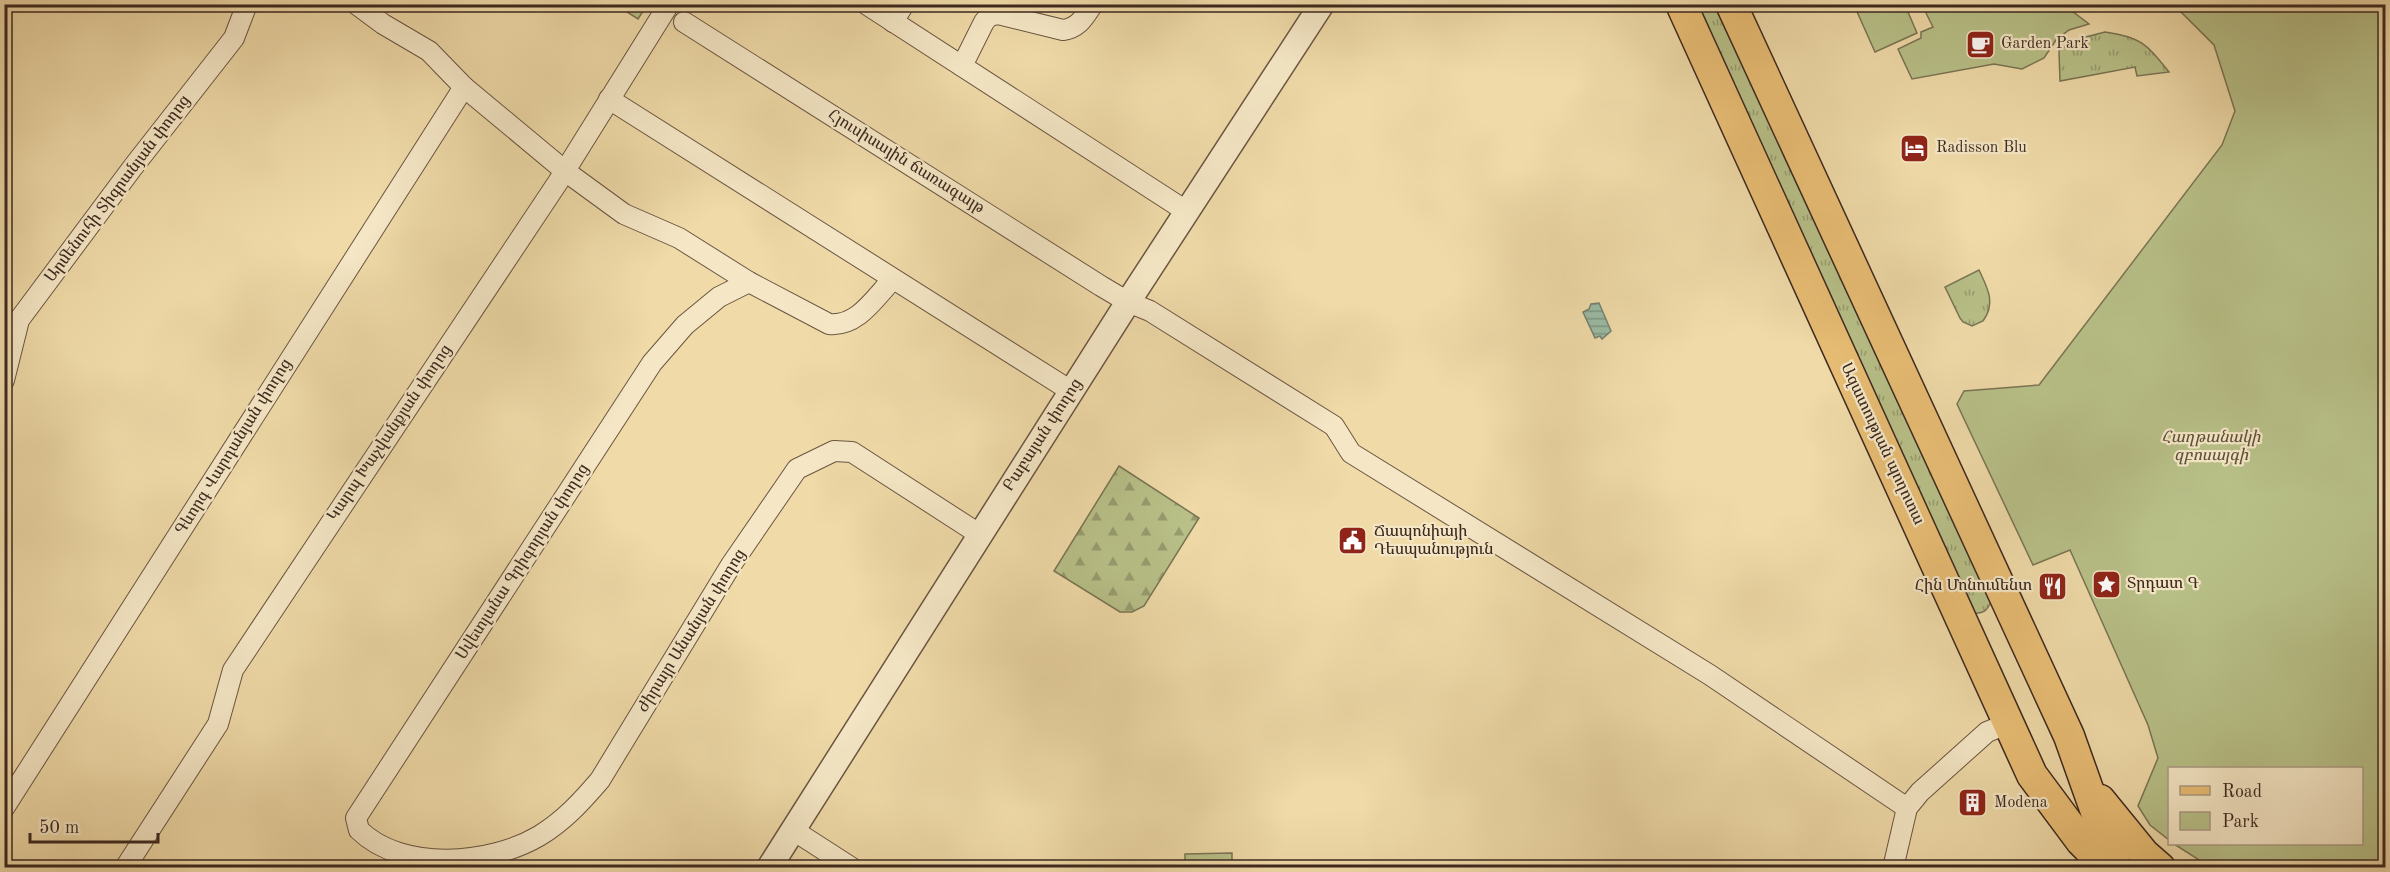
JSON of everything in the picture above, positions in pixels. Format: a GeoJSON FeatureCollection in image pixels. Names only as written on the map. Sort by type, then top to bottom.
{"type":"FeatureCollection","features":[{"type":"Feature","properties":{"kind":"main road","name":"Ազատության պողոտա"},"geometry":{"type":"LineString","coordinates":[[1681,4],[2032,775],[2081,841],[2108,867]]}},
{"type":"Feature","properties":{"kind":"main road"},"geometry":{"type":"LineString","coordinates":[[1731,4],[2069,736],[2116,867]]}},
{"type":"Feature","properties":{"kind":"main road"},"geometry":{"type":"LineString","coordinates":[[1984,668],[1997,680],[2029,747],[2042,755],[2053,753],[2069,736]]}},
{"type":"Feature","properties":{"kind":"main road"},"geometry":{"type":"LineString","coordinates":[[2032,775],[2058,833],[2081,867]]}},
{"type":"Feature","properties":{"kind":"main road"},"geometry":{"type":"LineString","coordinates":[[2085,779],[2144,854],[2160,867]]}},
{"type":"Feature","properties":{"kind":"street","name":"Արմենուհի Տիգրանյան փողոց"},"geometry":{"type":"LineString","coordinates":[[4,380],[19,320],[133,167],[234,38],[247,4]]}},
{"type":"Feature","properties":{"kind":"street"},"geometry":{"type":"LineString","coordinates":[[356,4],[383,24],[429,51],[464,87],[565,171],[624,214],[679,237],[749,282],[829,324],[842,325],[855,319],[892,280]]}},
{"type":"Feature","properties":{"kind":"street","name":"Կարպ Խաչվանքյան փողոց"},"geometry":{"type":"LineString","coordinates":[[125,867],[218,724],[233,670],[565,171],[669,4]]}},
{"type":"Feature","properties":{"kind":"street"},"geometry":{"type":"LineString","coordinates":[[866,4],[1186,211]]}},
{"type":"Feature","properties":{"kind":"street"},"geometry":{"type":"LineString","coordinates":[[893,22],[904,4]]}},
{"type":"Feature","properties":{"kind":"street"},"geometry":{"type":"LineString","coordinates":[[962,66],[989,16],[998,14],[1063,30],[1072,29],[1080,23],[1093,4]]}},
{"type":"Feature","properties":{"kind":"street","name":"Բաբայան փողոց"},"geometry":{"type":"LineString","coordinates":[[769,867],[979,534],[1322,4]]}},
{"type":"Feature","properties":{"kind":"street","name":"Հյուսիսային ճառագայթ"},"geometry":{"type":"LineString","coordinates":[[684,22],[1128,302],[1150,311],[1334,426],[1351,453],[1710,675],[1907,808]]}},
{"type":"Feature","properties":{"kind":"street","name":"Գևորգ Վարդանյան փողոց"},"geometry":{"type":"LineString","coordinates":[[4,808],[464,87]]}},
{"type":"Feature","properties":{"kind":"street"},"geometry":{"type":"LineString","coordinates":[[609,99],[892,280],[1071,391]]}},
{"type":"Feature","properties":{"kind":"street","name":"Սվետլանա Գրիգորյան փողոց"},"geometry":{"type":"LineString","coordinates":[[398,855],[363,834],[356,825],[356,818],[652,363],[685,325],[719,297],[749,282]]}},
{"type":"Feature","properties":{"kind":"street","name":"Ժիրայր Անանյան փողոց"},"geometry":{"type":"LineString","coordinates":[[398,855],[432,860],[482,857],[511,850],[539,836],[573,811],[600,780],[731,565],[797,469],[834,451],[852,452],[979,534]]}},
{"type":"Feature","properties":{"kind":"street"},"geometry":{"type":"LineString","coordinates":[[1893,867],[1907,808],[1920,792],[1958,756],[1987,732],[2009,723]]}},
{"type":"Feature","properties":{"kind":"street"},"geometry":{"type":"LineString","coordinates":[[793,830],[852,867]]}},
{"type":"Feature","properties":{"kind":"green space"},"geometry":{"type":"Polygon","coordinates":[[[616,5],[647,5],[638,19],[616,5]]]}},
{"type":"Feature","properties":{"kind":"green space"},"geometry":{"type":"Polygon","coordinates":[[[1491,5],[1580,5],[1572,9],[1491,5]]]}},
{"type":"Feature","properties":{"kind":"green space"},"geometry":{"type":"Polygon","coordinates":[[[1693,5],[1717,5],[1991,602],[1983,612],[1974,613],[1693,5]]]}},
{"type":"Feature","properties":{"kind":"green space"},"geometry":{"type":"Polygon","coordinates":[[[1854,5],[1905,5],[1917,33],[1875,52],[1854,5]]]}},
{"type":"Feature","properties":{"kind":"green space","name":"Garden Park"},"geometry":{"type":"Polygon","coordinates":[[[1922,5],[2064,5],[2089,24],[2069,30],[2056,40],[2044,58],[2022,69],[1994,64],[1912,79],[1898,49],[1921,38],[1921,32],[1933,27],[1922,5]]]}},
{"type":"Feature","properties":{"kind":"green space","name":"Հաղթանակի զբոսայգի"},"geometry":{"type":"Polygon","coordinates":[[[2174,5],[2385,5],[2386,858],[2372,867],[2210,867],[2176,845],[2363,845],[2363,767],[2168,767],[2168,839],[2150,825],[2138,806],[2158,758],[2148,725],[2070,550],[2033,565],[1957,404],[1964,391],[2039,385],[2222,145],[2235,111],[2214,45],[2174,5]]]}},
{"type":"Feature","properties":{"kind":"green space"},"geometry":{"type":"Polygon","coordinates":[[[2105,32],[2128,37],[2143,44],[2169,72],[2137,76],[2135,67],[2060,81],[2059,51],[2074,40],[2105,32]]]}},
{"type":"Feature","properties":{"kind":"green space"},"geometry":{"type":"Polygon","coordinates":[[[1979,270],[1988,290],[1990,302],[1983,321],[1972,326],[1960,318],[1945,287],[1979,270]]]}},
{"type":"Feature","properties":{"kind":"green space"},"geometry":{"type":"Polygon","coordinates":[[[1119,466],[1199,518],[1144,606],[1132,612],[1120,612],[1054,571],[1119,466]]]}},
{"type":"Feature","properties":{"kind":"green space"},"geometry":{"type":"Polygon","coordinates":[[[1232,853],[1232,867],[1185,867],[1185,854],[1232,853]]]}},
{"type":"Feature","properties":{"kind":"shaded area"},"geometry":{"type":"Polygon","coordinates":[[[1599,303],[1611,331],[1602,339],[1600,336],[1595,338],[1583,312],[1589,309],[1591,304],[1599,303]]]}},
{"type":"Feature","properties":{"kind":"place","name":"Garden Park"},"geometry":{"type":"Point","coordinates":[1980,44]}},
{"type":"Feature","properties":{"kind":"place","name":"Radisson Blu"},"geometry":{"type":"Point","coordinates":[1915,148]}},
{"type":"Feature","properties":{"kind":"place","name":"Ճապոնիայի Դեսպանություն"},"geometry":{"type":"Point","coordinates":[1353,541]}},
{"type":"Feature","properties":{"kind":"place","name":"Տրդատ Գ"},"geometry":{"type":"Point","coordinates":[2106,584]}},
{"type":"Feature","properties":{"kind":"place","name":"Հին Մոնումենտ"},"geometry":{"type":"Point","coordinates":[2053,586]}},
{"type":"Feature","properties":{"kind":"place","name":"Modena"},"geometry":{"type":"Point","coordinates":[1973,803]}}]}
